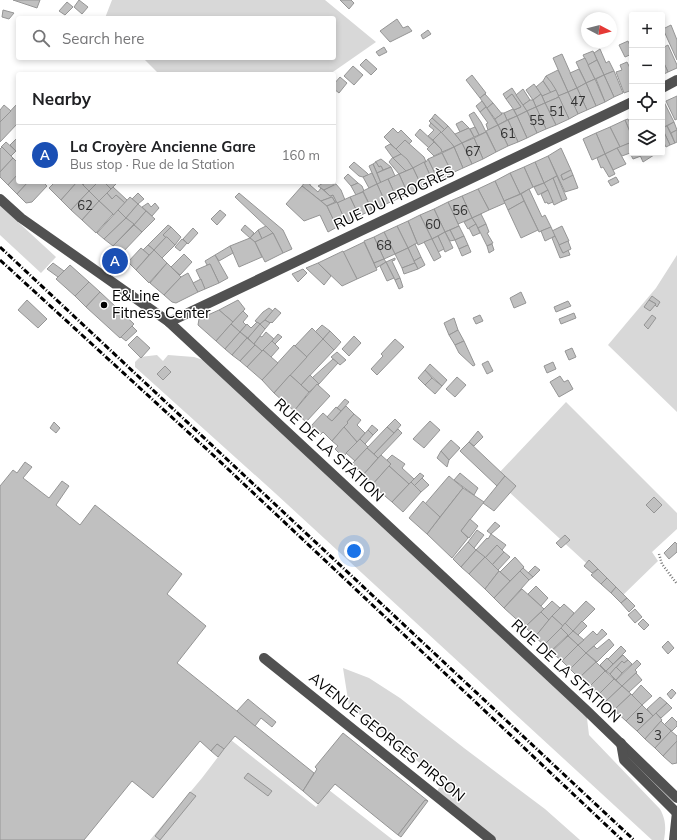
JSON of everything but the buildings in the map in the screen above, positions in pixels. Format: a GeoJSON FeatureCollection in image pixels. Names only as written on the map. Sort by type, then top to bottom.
{"type":"FeatureCollection","features":[{"type":"Feature","properties":{"kind":"street"},"geometry":{"type":"LineString","coordinates":[[665,86],[677,80]]}},
{"type":"Feature","properties":{"kind":"street","name":"RUE DU PROGRÈS"},"geometry":{"type":"LineString","coordinates":[[169,322],[629,103]]}},
{"type":"Feature","properties":{"kind":"street","name":"RUE DE LA STATION"},"geometry":{"type":"LineString","coordinates":[[0,200],[21,218],[169,322],[621,743],[677,798]]}},
{"type":"Feature","properties":{"kind":"street","name":"AVENUE GEORGES PIRSON"},"geometry":{"type":"LineString","coordinates":[[264,658],[491,840]]}},
{"type":"Feature","properties":{"kind":"street","name":"RUE DE LA STATION"},"geometry":{"type":"LineString","coordinates":[[621,743],[624,760],[677,812]]}},
{"type":"Feature","properties":{"kind":"street"},"geometry":{"type":"LineString","coordinates":[[674,840],[677,812]]}},
{"type":"Feature","properties":{"kind":"path"},"geometry":{"type":"LineString","coordinates":[[659,554],[662,564],[677,584]]}},
{"type":"Feature","properties":{"kind":"shaded area"},"geometry":{"type":"Polygon","coordinates":[[[112,0],[325,0],[376,42],[333,72],[157,72],[145,60],[336,60],[336,16],[106,16],[112,0]]]}},
{"type":"Feature","properties":{"kind":"shaded area"},"geometry":{"type":"Polygon","coordinates":[[[0,199],[21,218],[18,222],[56,257],[41,273],[0,235],[0,199]]]}},
{"type":"Feature","properties":{"kind":"shaded area"},"geometry":{"type":"Polygon","coordinates":[[[677,255],[677,412],[608,345],[656,288],[677,255]]]}},
{"type":"Feature","properties":{"kind":"shaded area"},"geometry":{"type":"Polygon","coordinates":[[[157,355],[163,361],[168,355],[194,357],[213,363],[586,710],[589,735],[660,809],[665,824],[664,840],[652,840],[275,493],[135,367],[135,362],[140,357],[157,355]]]}},
{"type":"Feature","properties":{"kind":"shaded area"},"geometry":{"type":"Polygon","coordinates":[[[566,402],[677,513],[677,529],[652,552],[658,561],[622,596],[508,491],[499,473],[566,402]]]}},
{"type":"Feature","properties":{"kind":"shaded area"},"geometry":{"type":"Polygon","coordinates":[[[343,668],[369,678],[400,698],[545,809],[580,840],[491,840],[435,796],[442,781],[349,706],[343,668]]]}},
{"type":"Feature","properties":{"kind":"shaded area"},"geometry":{"type":"Polygon","coordinates":[[[231,740],[316,807],[329,790],[393,840],[150,840],[202,778],[231,740]]]}},
{"type":"Feature","properties":{"kind":"railway"},"geometry":{"type":"LineString","coordinates":[[0,247],[634,840]]}},
{"type":"Feature","properties":{"kind":"railway"},"geometry":{"type":"LineString","coordinates":[[0,260],[212,454],[622,840]]}},
{"type":"Feature","properties":{"kind":"place","name":"La Croyère Ancienne Gare"},"geometry":{"type":"Point","coordinates":[115,261]}},
{"type":"Feature","properties":{"kind":"place","name":"E&Line Fitness Center"},"geometry":{"type":"Point","coordinates":[104,305]}}]}
